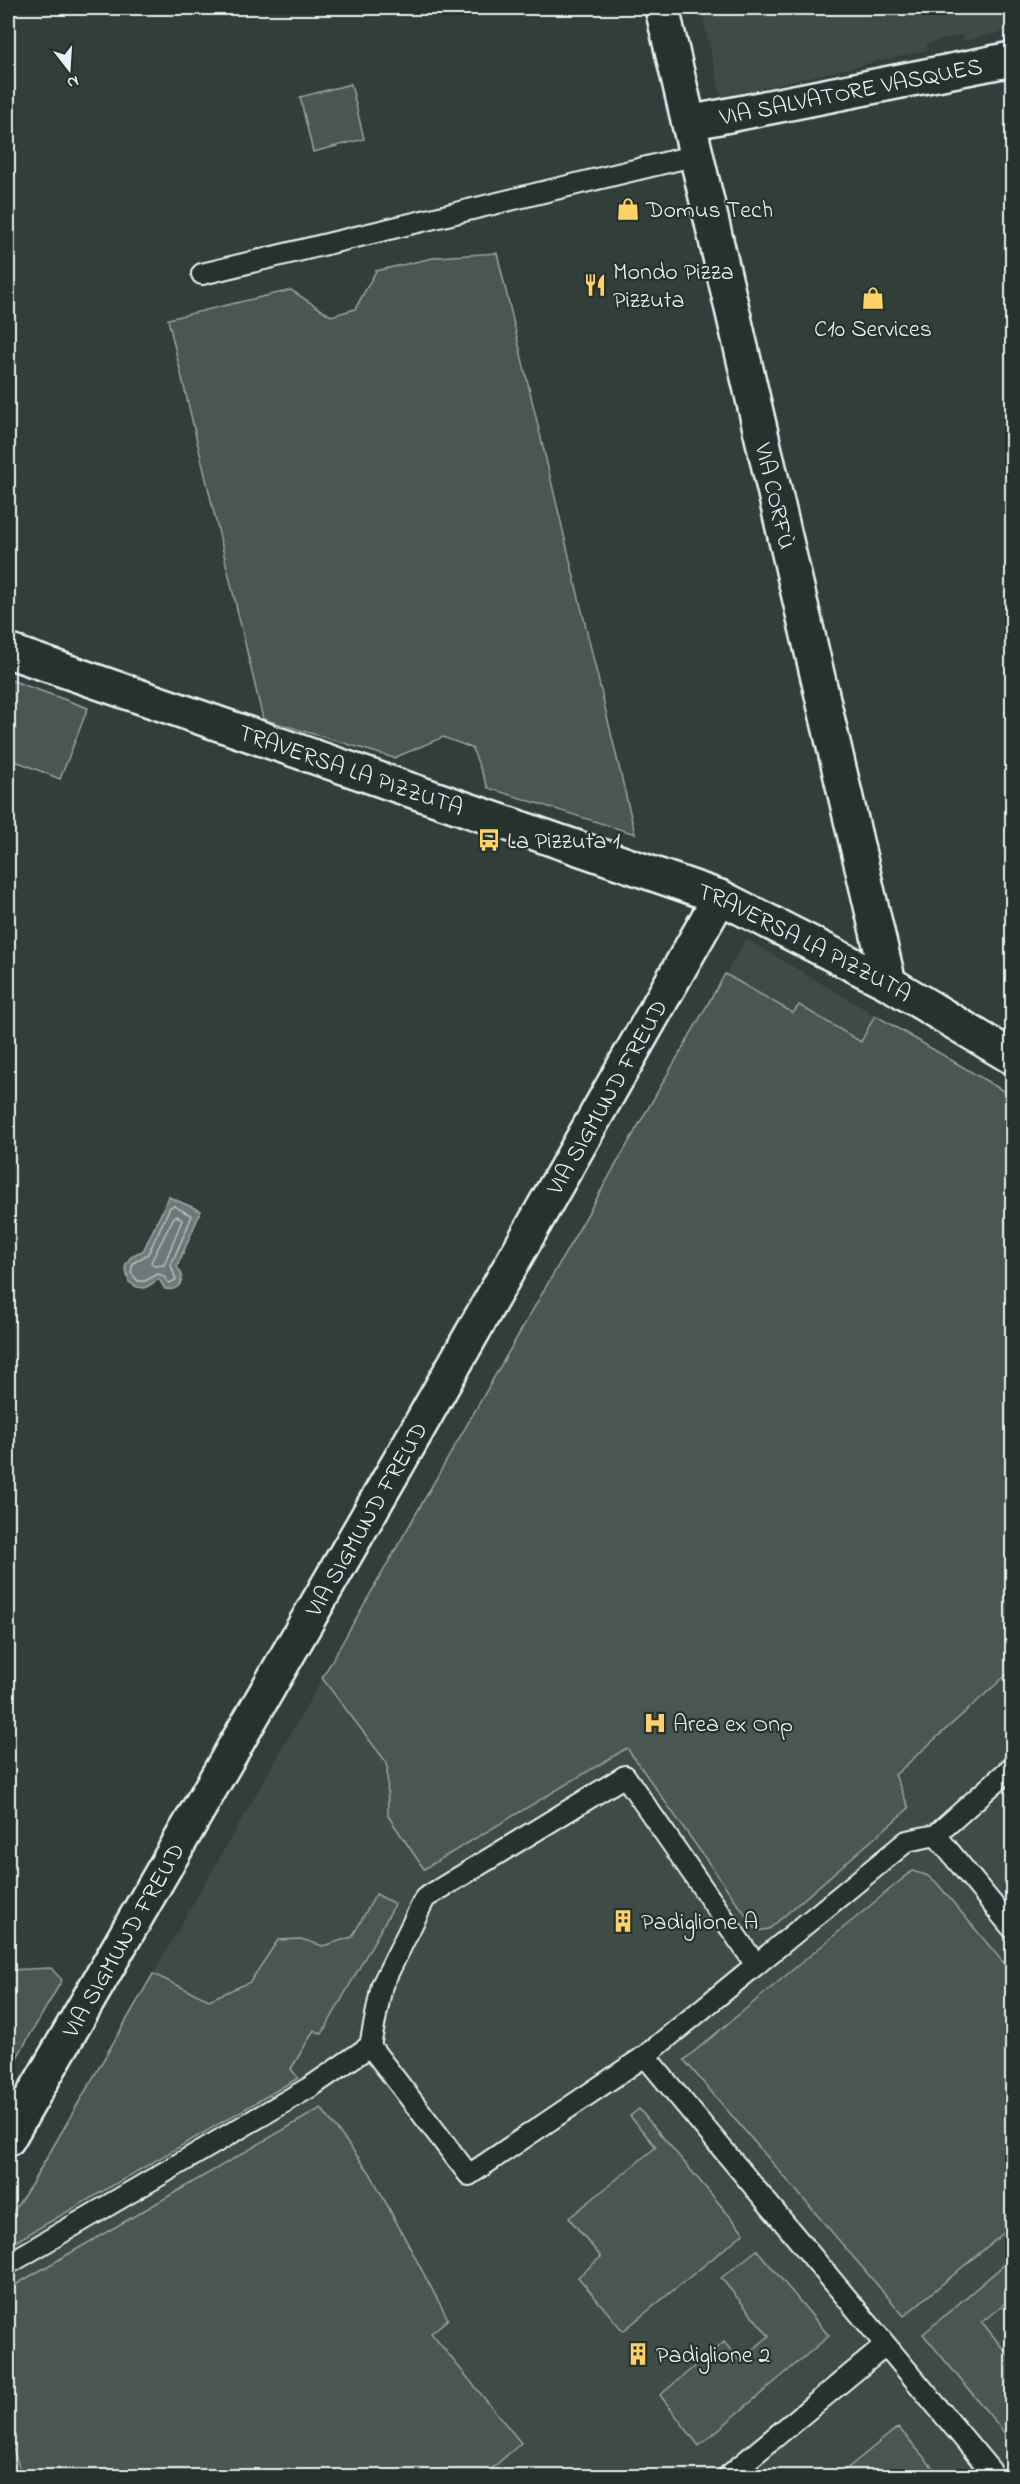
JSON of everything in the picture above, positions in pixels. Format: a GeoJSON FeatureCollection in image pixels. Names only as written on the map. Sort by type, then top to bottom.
{"type":"FeatureCollection","features":[{"type":"Feature","properties":{"kind":"street","name":"VIA CORFÙ"},"geometry":{"type":"LineString","coordinates":[[662,8],[889,983]]}},
{"type":"Feature","properties":{"kind":"street","name":"VIA SALVATORE VASQUES"},"geometry":{"type":"LineString","coordinates":[[689,123],[1012,59]]}},
{"type":"Feature","properties":{"kind":"street","name":"TRAVERSA LA PIZZUTA"},"geometry":{"type":"LineString","coordinates":[[8,651],[720,897],[889,983],[1012,1057]]}},
{"type":"Feature","properties":{"kind":"street","name":"VIA SIGMUND FREUD"},"geometry":{"type":"LineString","coordinates":[[8,2139],[401,1459],[720,897]]}},
{"type":"Feature","properties":{"kind":"lane"},"geometry":{"type":"LineString","coordinates":[[202,274],[697,155]]}},
{"type":"Feature","properties":{"kind":"lane"},"geometry":{"type":"LineString","coordinates":[[370,2046],[469,2175],[645,2056],[907,1841],[936,1835],[1012,1767]]}},
{"type":"Feature","properties":{"kind":"lane"},"geometry":{"type":"LineString","coordinates":[[8,2264],[312,2086],[370,2046],[382,1985],[425,1898],[625,1776],[756,1965]]}},
{"type":"Feature","properties":{"kind":"lane"},"geometry":{"type":"LineString","coordinates":[[936,1835],[1012,1928]]}},
{"type":"Feature","properties":{"kind":"lane"},"geometry":{"type":"LineString","coordinates":[[645,2056],[995,2476]]}},
{"type":"Feature","properties":{"kind":"lane"},"geometry":{"type":"LineString","coordinates":[[728,2476],[885,2346]]}},
{"type":"Feature","properties":{"kind":"shaded area"},"geometry":{"type":"Polygon","coordinates":[[[701,8],[1012,8],[1012,30],[964,41],[962,35],[926,44],[928,50],[721,97],[701,8]]]}},
{"type":"Feature","properties":{"kind":"shaded area"},"geometry":{"type":"Polygon","coordinates":[[[351,84],[364,139],[313,152],[300,97],[351,84]]]}},
{"type":"Feature","properties":{"kind":"shaded area"},"geometry":{"type":"Polygon","coordinates":[[[497,253],[635,834],[488,788],[472,748],[443,737],[394,758],[263,719],[168,319],[291,290],[331,316],[355,309],[376,271],[437,257],[497,253]]]}},
{"type":"Feature","properties":{"kind":"shaded area"},"geometry":{"type":"Polygon","coordinates":[[[8,679],[88,708],[60,779],[8,758],[8,679]]]}},
{"type":"Feature","properties":{"kind":"shaded area","name":"Area ex Onp"},"geometry":{"type":"Polygon","coordinates":[[[746,939],[1012,1096],[1012,2476],[22,2476],[8,2433],[8,2219],[31,2185],[153,1974],[746,939]]]}},
{"type":"Feature","properties":{"kind":"shaded area"},"geometry":{"type":"Polygon","coordinates":[[[725,974],[793,1013],[799,1005],[861,1042],[875,1015],[1012,1096],[1012,1670],[895,1775],[909,1808],[769,1929],[757,1931],[627,1748],[424,1869],[388,1816],[387,1763],[322,1678],[725,974]]]}},
{"type":"Feature","properties":{"kind":"shaded area"},"geometry":{"type":"Polygon","coordinates":[[[912,1871],[926,1875],[936,1882],[1012,1973],[1012,2226],[904,2316],[684,2060],[912,1871]]]}},
{"type":"Feature","properties":{"kind":"shaded area"},"geometry":{"type":"Polygon","coordinates":[[[376,1894],[395,1904],[322,2034],[314,2030],[291,2069],[298,2078],[8,2246],[8,2219],[31,2185],[153,1974],[209,2000],[250,1982],[278,1940],[301,1939],[323,1946],[352,1937],[376,1894]]]}},
{"type":"Feature","properties":{"kind":"shaded area"},"geometry":{"type":"Polygon","coordinates":[[[51,1968],[62,1980],[8,2073],[8,1970],[51,1968]]]}},
{"type":"Feature","properties":{"kind":"shaded area"},"geometry":{"type":"Polygon","coordinates":[[[321,2108],[370,2173],[448,2319],[431,2333],[521,2443],[483,2476],[22,2476],[8,2433],[8,2289],[321,2108]]]}},
{"type":"Feature","properties":{"kind":"shaded area"},"geometry":{"type":"Polygon","coordinates":[[[639,2109],[744,2233],[623,2331],[578,2277],[601,2257],[569,2218],[656,2147],[630,2116],[639,2109]]]}},
{"type":"Feature","properties":{"kind":"shaded area"},"geometry":{"type":"Polygon","coordinates":[[[757,2250],[829,2336],[699,2446],[660,2395],[724,2342],[740,2361],[769,2336],[721,2278],[757,2250]]]}},
{"type":"Feature","properties":{"kind":"shaded area"},"geometry":{"type":"Polygon","coordinates":[[[1012,2258],[1012,2297],[982,2322],[1012,2360],[1012,2442],[923,2334],[1012,2258]]]}},
{"type":"Feature","properties":{"kind":"shaded area"},"geometry":{"type":"Polygon","coordinates":[[[898,2427],[940,2476],[838,2476],[898,2427]]]}},
{"type":"Feature","properties":{"kind":"water"},"geometry":{"type":"Polygon","coordinates":[[[169,1197],[201,1211],[177,1267],[181,1276],[180,1283],[175,1288],[165,1289],[159,1279],[145,1288],[137,1287],[129,1282],[125,1267],[132,1256],[143,1251],[169,1197]]]}},
{"type":"Feature","properties":{"kind":"place","name":"Domus Tech"},"geometry":{"type":"Point","coordinates":[628,209]}},
{"type":"Feature","properties":{"kind":"place","name":"Mondo Pizza Pizzuta"},"geometry":{"type":"Point","coordinates":[595,285]}},
{"type":"Feature","properties":{"kind":"place","name":"C10 Services"},"geometry":{"type":"Point","coordinates":[873,298]}},
{"type":"Feature","properties":{"kind":"place","name":"La Pizzuta 1"},"geometry":{"type":"Point","coordinates":[489,840]}},
{"type":"Feature","properties":{"kind":"place","name":"Area ex Onp"},"geometry":{"type":"Point","coordinates":[655,1723]}},
{"type":"Feature","properties":{"kind":"place","name":"Padiglione A"},"geometry":{"type":"Point","coordinates":[623,1921]}},
{"type":"Feature","properties":{"kind":"place","name":"Padiglione 2"},"geometry":{"type":"Point","coordinates":[638,2354]}}]}
